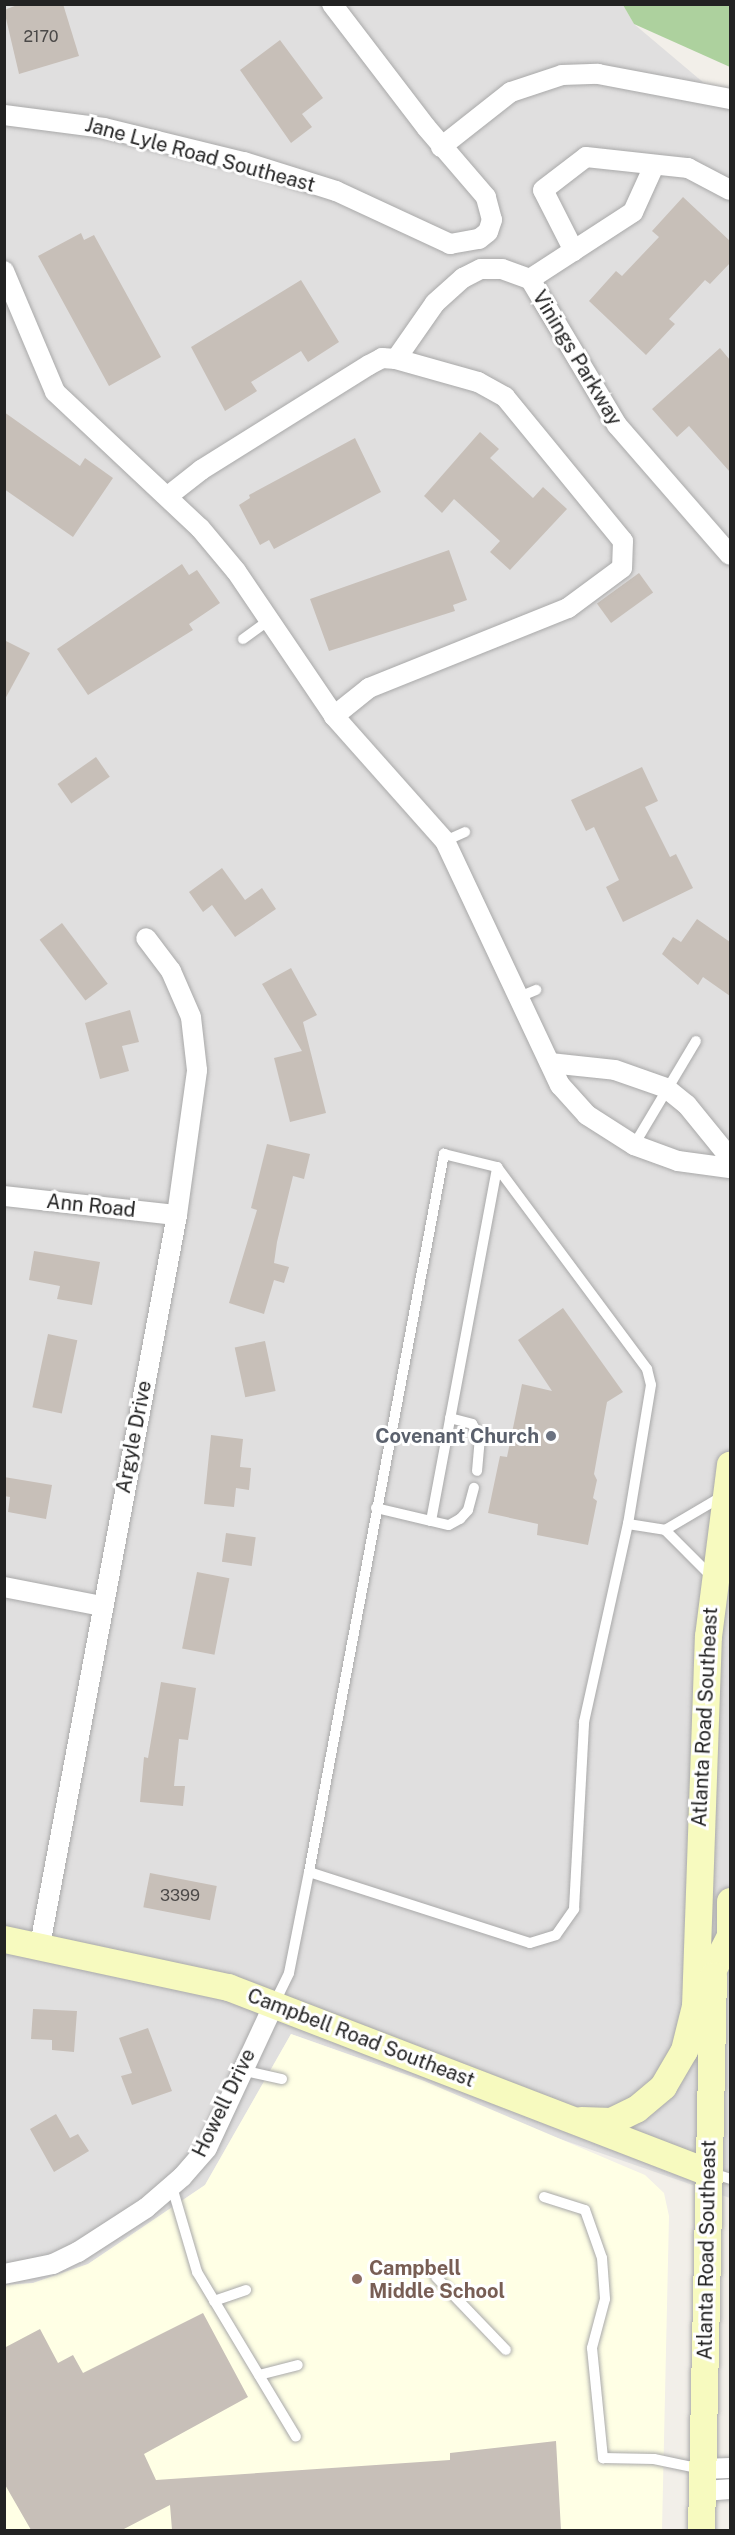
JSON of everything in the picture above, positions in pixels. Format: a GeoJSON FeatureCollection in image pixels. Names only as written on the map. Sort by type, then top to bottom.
{"type":"FeatureCollection","features":[{"type":"Feature","properties":{"kind":"main road","name":"Atlanta Road Southeast"},"geometry":{"type":"LineString","coordinates":[[701,2530],[719,2175],[722,2006],[713,1969],[695,1929],[714,1578],[730,1464]]}},
{"type":"Feature","properties":{"kind":"main road","name":"Atlanta Road Southeast"},"geometry":{"type":"LineString","coordinates":[[713,1969],[730,1935],[730,1901]]}},
{"type":"Feature","properties":{"kind":"main road"},"geometry":{"type":"LineString","coordinates":[[571,2119],[611,2121],[636,2109],[663,2086],[684,2050],[694,2006],[695,1929]]}},
{"type":"Feature","properties":{"kind":"main road","name":"Campbell Road Southeast"},"geometry":{"type":"LineString","coordinates":[[4,1939],[170,1971],[274,2004],[719,2175]]}},
{"type":"Feature","properties":{"kind":"street"},"geometry":{"type":"LineString","coordinates":[[332,4],[441,147],[511,92],[562,75],[598,74],[730,99]]}},
{"type":"Feature","properties":{"kind":"street","name":"Jane Lyle Road Southeast"},"geometry":{"type":"LineString","coordinates":[[4,115],[104,128],[244,162],[336,191],[450,244],[471,243],[488,232],[492,214],[486,197],[441,147]]}},
{"type":"Feature","properties":{"kind":"street"},"geometry":{"type":"LineString","coordinates":[[574,251],[543,190],[586,157],[653,168],[688,168],[730,190]]}},
{"type":"Feature","properties":{"kind":"street"},"geometry":{"type":"LineString","coordinates":[[530,279],[633,212],[653,168]]}},
{"type":"Feature","properties":{"kind":"street","name":"Vinings Parkway"},"geometry":{"type":"LineString","coordinates":[[396,359],[435,303],[463,278],[481,269],[502,268],[530,279],[617,425],[730,555]]}},
{"type":"Feature","properties":{"kind":"street"},"geometry":{"type":"LineString","coordinates":[[4,271],[55,392],[168,496],[236,571],[334,716],[445,841],[517,998],[560,1085],[587,1115],[634,1145],[678,1161],[730,1168]]}},
{"type":"Feature","properties":{"kind":"street"},"geometry":{"type":"LineString","coordinates":[[168,496],[201,470],[369,365],[382,358],[396,359],[478,382],[505,397],[614,528],[626,556],[610,578],[550,618],[369,688],[334,716]]}},
{"type":"Feature","properties":{"kind":"street","name":"Argyle Drive"},"geometry":{"type":"LineString","coordinates":[[40,1945],[177,1215],[197,1070],[192,1028],[171,971],[146,938]]}},
{"type":"Feature","properties":{"kind":"street"},"geometry":{"type":"LineString","coordinates":[[550,1063],[615,1070],[666,1088],[687,1105],[730,1158]]}},
{"type":"Feature","properties":{"kind":"street","name":"Ann Road"},"geometry":{"type":"LineString","coordinates":[[4,1196],[177,1215]]}},
{"type":"Feature","properties":{"kind":"street"},"geometry":{"type":"LineString","coordinates":[[4,1587],[102,1606]]}},
{"type":"Feature","properties":{"kind":"street","name":"Howell Drive"},"geometry":{"type":"LineString","coordinates":[[4,2274],[53,2264],[78,2252],[172,2187],[207,2148],[240,2070],[274,2004]]}},
{"type":"Feature","properties":{"kind":"street"},"geometry":{"type":"LineString","coordinates":[[703,2480],[730,2468]]}},
{"type":"Feature","properties":{"kind":"street"},"geometry":{"type":"LineString","coordinates":[[703,2480],[730,2490]]}},
{"type":"Feature","properties":{"kind":"lane"},"geometry":{"type":"LineString","coordinates":[[243,639],[269,620]]}},
{"type":"Feature","properties":{"kind":"lane"},"geometry":{"type":"LineString","coordinates":[[445,841],[465,832]]}},
{"type":"Feature","properties":{"kind":"lane"},"geometry":{"type":"LineString","coordinates":[[517,998],[536,990]]}},
{"type":"Feature","properties":{"kind":"lane"},"geometry":{"type":"LineString","coordinates":[[634,1145],[696,1041]]}},
{"type":"Feature","properties":{"kind":"lane"},"geometry":{"type":"LineString","coordinates":[[274,2004],[289,1974],[444,1154],[497,1167],[647,1369],[651,1385],[628,1524],[584,1722],[574,1909],[556,1935],[530,1943],[309,1872]]}},
{"type":"Feature","properties":{"kind":"lane"},"geometry":{"type":"LineString","coordinates":[[431,1521],[497,1167]]}},
{"type":"Feature","properties":{"kind":"lane"},"geometry":{"type":"LineString","coordinates":[[450,1418],[472,1424],[480,1437],[477,1471]]}},
{"type":"Feature","properties":{"kind":"lane"},"geometry":{"type":"LineString","coordinates":[[376,1508],[449,1525],[459,1520],[468,1510],[474,1488]]}},
{"type":"Feature","properties":{"kind":"lane"},"geometry":{"type":"LineString","coordinates":[[665,1530],[724,1496]]}},
{"type":"Feature","properties":{"kind":"lane"},"geometry":{"type":"LineString","coordinates":[[628,1524],[665,1530],[714,1578]]}},
{"type":"Feature","properties":{"kind":"lane"},"geometry":{"type":"LineString","coordinates":[[240,2070],[282,2079]]}},
{"type":"Feature","properties":{"kind":"lane"},"geometry":{"type":"LineString","coordinates":[[172,2187],[196,2272],[296,2438]]}},
{"type":"Feature","properties":{"kind":"lane"},"geometry":{"type":"LineString","coordinates":[[544,2198],[585,2210],[602,2258],[605,2299],[591,2348],[603,2458],[654,2459],[703,2480]]}},
{"type":"Feature","properties":{"kind":"lane"},"geometry":{"type":"LineString","coordinates":[[436,2277],[506,2350]]}},
{"type":"Feature","properties":{"kind":"lane"},"geometry":{"type":"LineString","coordinates":[[214,2301],[246,2290]]}},
{"type":"Feature","properties":{"kind":"lane"},"geometry":{"type":"LineString","coordinates":[[259,2375],[298,2365]]}},
{"type":"Feature","properties":{"kind":"shaded area"},"geometry":{"type":"Polygon","coordinates":[[[5,5],[623,5],[634,24],[730,105],[730,2198],[517,2124],[424,2081],[291,2034],[205,2185],[88,2264],[33,2283],[5,2285],[5,5]]]}},
{"type":"Feature","properties":{"kind":"shaded area","name":"Campbell Middle School"},"geometry":{"type":"Polygon","coordinates":[[[291,2034],[424,2081],[645,2175],[664,2193],[669,2216],[662,2530],[5,2530],[5,2285],[33,2283],[88,2264],[205,2185],[291,2034]]]}},
{"type":"Feature","properties":{"kind":"green space"},"geometry":{"type":"Polygon","coordinates":[[[623,5],[730,5],[730,67],[634,24],[623,5]]]}},
{"type":"Feature","properties":{"kind":"building"},"geometry":{"type":"Polygon","coordinates":[[[20,4],[63,4],[79,56],[19,74],[4,10],[20,4]]]}},
{"type":"Feature","properties":{"kind":"building"},"geometry":{"type":"Polygon","coordinates":[[[280,40],[323,98],[302,114],[312,127],[291,143],[240,70],[280,40]]]}},
{"type":"Feature","properties":{"kind":"building"},"geometry":{"type":"Polygon","coordinates":[[[683,197],[730,241],[730,263],[710,284],[705,280],[669,319],[675,324],[646,355],[589,301],[616,271],[622,276],[659,237],[652,231],[683,197]]]}},
{"type":"Feature","properties":{"kind":"building"},"geometry":{"type":"Polygon","coordinates":[[[81,233],[84,240],[94,235],[161,357],[109,386],[38,256],[81,233]]]}},
{"type":"Feature","properties":{"kind":"building"},"geometry":{"type":"Polygon","coordinates":[[[301,280],[339,342],[308,362],[301,351],[251,382],[257,391],[225,411],[191,347],[301,280]]]}},
{"type":"Feature","properties":{"kind":"building"},"geometry":{"type":"Polygon","coordinates":[[[720,348],[730,360],[730,472],[689,426],[677,437],[652,409],[720,348]]]}},
{"type":"Feature","properties":{"kind":"building"},"geometry":{"type":"Polygon","coordinates":[[[4,412],[80,466],[85,458],[113,478],[73,537],[4,489],[4,412]]]}},
{"type":"Feature","properties":{"kind":"building"},"geometry":{"type":"Polygon","coordinates":[[[480,432],[499,449],[490,458],[533,498],[543,487],[567,509],[510,570],[490,552],[500,541],[454,499],[442,513],[424,496],[480,432]]]}},
{"type":"Feature","properties":{"kind":"building"},"geometry":{"type":"Polygon","coordinates":[[[355,438],[381,492],[274,549],[269,540],[260,545],[239,505],[250,498],[249,495],[355,438]]]}},
{"type":"Feature","properties":{"kind":"building"},"geometry":{"type":"Polygon","coordinates":[[[449,550],[467,600],[453,605],[455,611],[329,651],[310,599],[449,550]]]}},
{"type":"Feature","properties":{"kind":"building"},"geometry":{"type":"Polygon","coordinates":[[[182,564],[189,575],[197,570],[220,603],[189,624],[193,630],[88,695],[57,649],[182,564]]]}},
{"type":"Feature","properties":{"kind":"building"},"geometry":{"type":"Polygon","coordinates":[[[639,573],[653,592],[611,623],[597,604],[639,573]]]}},
{"type":"Feature","properties":{"kind":"building"},"geometry":{"type":"Polygon","coordinates":[[[4,640],[30,653],[4,701],[4,640]]]}},
{"type":"Feature","properties":{"kind":"building"},"geometry":{"type":"Polygon","coordinates":[[[96,757],[110,777],[71,804],[57,784],[96,757]]]}},
{"type":"Feature","properties":{"kind":"building"},"geometry":{"type":"Polygon","coordinates":[[[642,767],[658,801],[645,807],[670,857],[676,854],[693,888],[623,922],[606,887],[619,880],[594,827],[586,831],[571,800],[642,767]]]}},
{"type":"Feature","properties":{"kind":"building"},"geometry":{"type":"Polygon","coordinates":[[[222,868],[245,900],[262,888],[276,909],[235,937],[212,905],[203,912],[189,892],[222,868]]]}},
{"type":"Feature","properties":{"kind":"building"},"geometry":{"type":"Polygon","coordinates":[[[697,919],[730,942],[730,996],[703,977],[698,985],[662,954],[673,937],[681,942],[697,919]]]}},
{"type":"Feature","properties":{"kind":"building"},"geometry":{"type":"Polygon","coordinates":[[[62,923],[108,984],[85,1001],[40,940],[62,923]]]}},
{"type":"Feature","properties":{"kind":"building"},"geometry":{"type":"Polygon","coordinates":[[[291,968],[317,1015],[303,1022],[326,1113],[290,1122],[274,1058],[302,1051],[262,984],[291,968]]]}},
{"type":"Feature","properties":{"kind":"building"},"geometry":{"type":"Polygon","coordinates":[[[130,1010],[139,1042],[122,1046],[129,1071],[100,1079],[85,1023],[130,1010]]]}},
{"type":"Feature","properties":{"kind":"building"},"geometry":{"type":"Polygon","coordinates":[[[267,1144],[310,1154],[304,1179],[293,1176],[277,1242],[274,1263],[289,1267],[284,1283],[274,1280],[264,1314],[229,1303],[257,1210],[251,1208],[267,1144]]]}},
{"type":"Feature","properties":{"kind":"building"},"geometry":{"type":"Polygon","coordinates":[[[34,1251],[100,1262],[92,1305],[57,1299],[60,1286],[29,1280],[34,1251]]]}},
{"type":"Feature","properties":{"kind":"building"},"geometry":{"type":"Polygon","coordinates":[[[563,1308],[623,1392],[607,1402],[594,1474],[597,1480],[593,1498],[597,1501],[588,1545],[537,1535],[538,1524],[488,1513],[500,1456],[507,1457],[522,1384],[552,1391],[518,1340],[563,1308]]]}},
{"type":"Feature","properties":{"kind":"building"},"geometry":{"type":"Polygon","coordinates":[[[48,1334],[77,1340],[62,1414],[32,1407],[48,1334]]]}},
{"type":"Feature","properties":{"kind":"building"},"geometry":{"type":"Polygon","coordinates":[[[265,1341],[276,1391],[245,1397],[235,1347],[265,1341]]]}},
{"type":"Feature","properties":{"kind":"building"},"geometry":{"type":"Polygon","coordinates":[[[211,1435],[243,1439],[240,1467],[251,1468],[249,1490],[236,1488],[234,1507],[204,1504],[211,1435]]]}},
{"type":"Feature","properties":{"kind":"building"},"geometry":{"type":"Polygon","coordinates":[[[4,1477],[52,1485],[46,1519],[8,1512],[10,1497],[4,1496],[4,1477]]]}},
{"type":"Feature","properties":{"kind":"building"},"geometry":{"type":"Polygon","coordinates":[[[226,1533],[256,1537],[252,1566],[222,1562],[226,1533]]]}},
{"type":"Feature","properties":{"kind":"building"},"geometry":{"type":"Polygon","coordinates":[[[197,1572],[229,1578],[215,1655],[182,1649],[197,1572]]]}},
{"type":"Feature","properties":{"kind":"building"},"geometry":{"type":"Polygon","coordinates":[[[161,1682],[196,1688],[188,1740],[179,1739],[174,1786],[185,1786],[183,1806],[140,1802],[144,1757],[148,1758],[161,1682]]]}},
{"type":"Feature","properties":{"kind":"building"},"geometry":{"type":"Polygon","coordinates":[[[150,1873],[217,1886],[210,1920],[143,1907],[150,1873]]]}},
{"type":"Feature","properties":{"kind":"building"},"geometry":{"type":"Polygon","coordinates":[[[33,2009],[77,2011],[74,2052],[52,2050],[52,2040],[31,2039],[33,2009]]]}},
{"type":"Feature","properties":{"kind":"building"},"geometry":{"type":"Polygon","coordinates":[[[148,2028],[172,2091],[132,2105],[121,2076],[132,2073],[119,2038],[148,2028]]]}},
{"type":"Feature","properties":{"kind":"building"},"geometry":{"type":"Polygon","coordinates":[[[56,2114],[70,2138],[78,2134],[89,2151],[54,2172],[30,2129],[56,2114]]]}},
{"type":"Feature","properties":{"kind":"building"},"geometry":{"type":"Polygon","coordinates":[[[203,2313],[248,2397],[144,2454],[156,2480],[450,2460],[450,2453],[556,2441],[561,2530],[172,2530],[170,2505],[122,2530],[31,2530],[4,2483],[4,2348],[40,2329],[58,2363],[73,2355],[83,2373],[203,2313]]]}},
{"type":"Feature","properties":{"kind":"place","name":"Covenant Church"},"geometry":{"type":"Point","coordinates":[551,1436]}},
{"type":"Feature","properties":{"kind":"place","name":"Campbell Middle School"},"geometry":{"type":"Point","coordinates":[357,2279]}}]}
